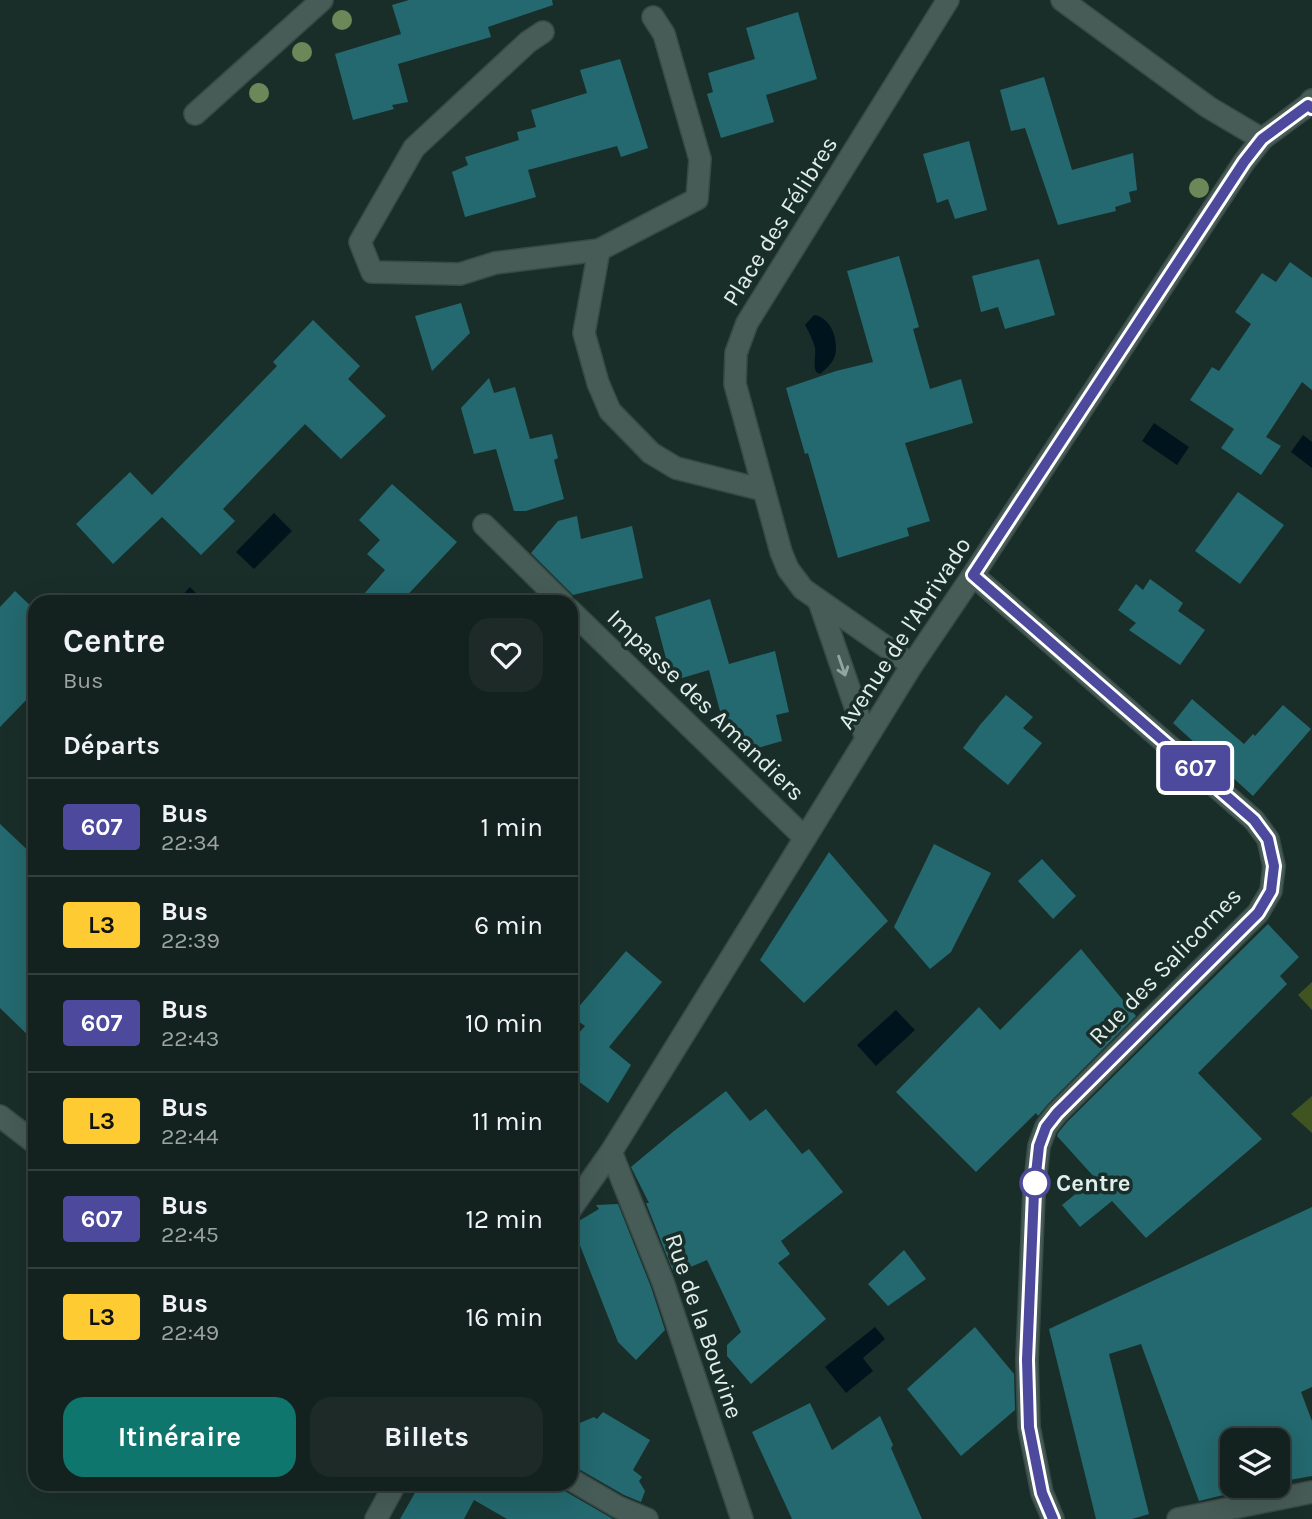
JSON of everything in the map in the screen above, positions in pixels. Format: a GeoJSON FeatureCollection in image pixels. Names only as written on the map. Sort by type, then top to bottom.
{"type":"FeatureCollection","features":[{"type":"Feature","properties":{"kind":"street"},"geometry":{"type":"LineString","coordinates":[[195,114],[322,0]]}},
{"type":"Feature","properties":{"kind":"street","name":"Place des Félibres"},"geometry":{"type":"LineString","coordinates":[[912,665],[803,589],[788,569],[780,552],[735,384],[736,354],[747,323],[948,0]]}},
{"type":"Feature","properties":{"kind":"street"},"geometry":{"type":"LineString","coordinates":[[1062,0],[1208,107],[1262,139]]}},
{"type":"Feature","properties":{"kind":"street"},"geometry":{"type":"LineString","coordinates":[[543,32],[528,42],[414,148],[360,242],[372,272],[460,274],[495,263],[599,250],[697,199],[700,159],[664,34],[653,17]]}},
{"type":"Feature","properties":{"kind":"street","name":"Avenue de l'Abrivado"},"geometry":{"type":"LineString","coordinates":[[578,1199],[611,1152],[912,665],[1244,162],[1262,139],[1311,104]]}},
{"type":"Feature","properties":{"kind":"street"},"geometry":{"type":"LineString","coordinates":[[599,250],[584,334],[598,383],[610,411],[651,453],[676,468],[764,490]]}},
{"type":"Feature","properties":{"kind":"street"},"geometry":{"type":"LineString","coordinates":[[484,526],[555,595]]}},
{"type":"Feature","properties":{"kind":"street","name":"Rue des Salicornes"},"geometry":{"type":"LineString","coordinates":[[973,575],[1254,820],[1268,839],[1274,866],[1271,891],[1258,913],[1057,1113],[1046,1127],[1039,1146],[1034,1192],[1027,1360],[1029,1427],[1042,1493],[1053,1519]]}},
{"type":"Feature","properties":{"kind":"street","name":"Place des Félibres"},"geometry":{"type":"LineString","coordinates":[[820,601],[866,738]]}},
{"type":"Feature","properties":{"kind":"street","name":"Impasse des Amandiers"},"geometry":{"type":"LineString","coordinates":[[578,618],[805,838]]}},
{"type":"Feature","properties":{"kind":"street"},"geometry":{"type":"LineString","coordinates":[[0,1116],[28,1138]]}},
{"type":"Feature","properties":{"kind":"street","name":"Rue de la Bouvine"},"geometry":{"type":"LineString","coordinates":[[611,1152],[663,1282],[742,1519]]}},
{"type":"Feature","properties":{"kind":"street"},"geometry":{"type":"LineString","coordinates":[[578,1484],[618,1507],[647,1519]]}},
{"type":"Feature","properties":{"kind":"street"},"geometry":{"type":"LineString","coordinates":[[376,1519],[391,1491]]}},
{"type":"Feature","properties":{"kind":"street"},"geometry":{"type":"LineString","coordinates":[[1178,1519],[1312,1492]]}},
{"type":"Feature","properties":{"kind":"green space"},"geometry":{"type":"Polygon","coordinates":[[[1312,982],[1312,1010],[1298,995],[1312,982]]]}},
{"type":"Feature","properties":{"kind":"green space"},"geometry":{"type":"Polygon","coordinates":[[[1312,1096],[1312,1133],[1291,1114],[1312,1096]]]}},
{"type":"Feature","properties":{"kind":"water"},"geometry":{"type":"Polygon","coordinates":[[[814,315],[829,325],[836,343],[834,359],[820,374],[816,372],[815,348],[805,325],[814,315]]]}},
{"type":"Feature","properties":{"kind":"water"},"geometry":{"type":"Polygon","coordinates":[[[1154,423],[1189,447],[1177,465],[1142,441],[1154,423]]]}},
{"type":"Feature","properties":{"kind":"water"},"geometry":{"type":"Polygon","coordinates":[[[1303,435],[1312,442],[1312,468],[1291,452],[1303,435]]]}},
{"type":"Feature","properties":{"kind":"water"},"geometry":{"type":"Polygon","coordinates":[[[274,513],[292,531],[254,569],[236,552],[274,513]]]}},
{"type":"Feature","properties":{"kind":"water"},"geometry":{"type":"Polygon","coordinates":[[[190,587],[198,595],[183,595],[190,587]]]}},
{"type":"Feature","properties":{"kind":"water"},"geometry":{"type":"Polygon","coordinates":[[[896,1010],[915,1030],[876,1066],[857,1045],[896,1010]]]}},
{"type":"Feature","properties":{"kind":"water"},"geometry":{"type":"Polygon","coordinates":[[[875,1327],[885,1339],[863,1358],[873,1371],[846,1393],[825,1367],[875,1327]]]}},
{"type":"Feature","properties":{"kind":"building"},"geometry":{"type":"Polygon","coordinates":[[[409,0],[552,0],[553,5],[488,27],[491,37],[398,64],[408,102],[392,105],[394,109],[353,120],[335,54],[401,34],[392,5],[409,0]]]}},
{"type":"Feature","properties":{"kind":"building"},"geometry":{"type":"Polygon","coordinates":[[[798,12],[817,79],[766,95],[774,122],[721,138],[707,94],[713,92],[708,73],[755,59],[746,28],[798,12]]]}},
{"type":"Feature","properties":{"kind":"building"},"geometry":{"type":"Polygon","coordinates":[[[620,59],[648,148],[621,157],[617,146],[528,170],[536,197],[465,217],[452,172],[468,165],[465,157],[519,140],[517,132],[536,127],[531,110],[587,93],[580,70],[620,59]]]}},
{"type":"Feature","properties":{"kind":"building"},"geometry":{"type":"Polygon","coordinates":[[[1044,77],[1072,170],[1133,153],[1137,190],[1129,192],[1131,202],[1115,207],[1116,211],[1058,225],[1025,128],[1011,131],[1000,90],[1044,77]]]}},
{"type":"Feature","properties":{"kind":"building"},"geometry":{"type":"Polygon","coordinates":[[[969,141],[987,210],[955,219],[948,199],[937,203],[923,154],[969,141]]]}},
{"type":"Feature","properties":{"kind":"building"},"geometry":{"type":"Polygon","coordinates":[[[899,256],[919,327],[913,329],[930,389],[961,379],[973,423],[905,443],[930,521],[907,528],[909,536],[838,558],[786,388],[873,362],[847,271],[899,256]]]}},
{"type":"Feature","properties":{"kind":"building"},"geometry":{"type":"Polygon","coordinates":[[[1039,259],[1055,315],[1005,329],[998,307],[981,312],[972,276],[1039,259]]]}},
{"type":"Feature","properties":{"kind":"building"},"geometry":{"type":"Polygon","coordinates":[[[1290,262],[1312,278],[1312,390],[1302,382],[1266,437],[1281,446],[1261,475],[1221,448],[1234,429],[1190,400],[1212,367],[1219,371],[1251,324],[1235,312],[1262,273],[1276,282],[1290,262]]]}},
{"type":"Feature","properties":{"kind":"building"},"geometry":{"type":"Polygon","coordinates":[[[461,303],[470,333],[432,371],[415,316],[461,303]]]}},
{"type":"Feature","properties":{"kind":"building"},"geometry":{"type":"Polygon","coordinates":[[[313,320],[360,366],[348,379],[386,416],[341,459],[305,424],[223,509],[235,521],[201,555],[162,517],[113,564],[76,524],[130,472],[152,495],[277,366],[273,362],[313,320]]]}},
{"type":"Feature","properties":{"kind":"building"},"geometry":{"type":"Polygon","coordinates":[[[489,378],[494,393],[515,387],[530,439],[552,434],[558,458],[554,460],[564,499],[526,511],[514,511],[496,449],[474,454],[461,408],[489,378]]]}},
{"type":"Feature","properties":{"kind":"building"},"geometry":{"type":"Polygon","coordinates":[[[392,484],[457,542],[408,595],[363,595],[385,570],[367,554],[380,540],[359,520],[392,484]]]}},
{"type":"Feature","properties":{"kind":"building"},"geometry":{"type":"Polygon","coordinates":[[[1238,492],[1284,525],[1240,584],[1195,551],[1238,492]]]}},
{"type":"Feature","properties":{"kind":"building"},"geometry":{"type":"Polygon","coordinates":[[[577,516],[581,539],[632,526],[643,578],[573,595],[531,553],[558,521],[577,516]]]}},
{"type":"Feature","properties":{"kind":"building"},"geometry":{"type":"Polygon","coordinates":[[[1150,579],[1183,603],[1178,611],[1205,630],[1180,665],[1129,630],[1136,623],[1118,610],[1136,584],[1143,590],[1150,579]]]}},
{"type":"Feature","properties":{"kind":"building"},"geometry":{"type":"Polygon","coordinates":[[[15,591],[28,603],[28,698],[0,727],[0,607],[15,591]]]}},
{"type":"Feature","properties":{"kind":"building"},"geometry":{"type":"Polygon","coordinates":[[[710,599],[729,664],[775,651],[789,712],[776,715],[782,741],[744,752],[735,723],[724,726],[709,670],[672,681],[655,617],[710,599]]]}},
{"type":"Feature","properties":{"kind":"building"},"geometry":{"type":"Polygon","coordinates":[[[1006,695],[1033,717],[1023,728],[1042,743],[1008,785],[963,748],[1006,695]]]}},
{"type":"Feature","properties":{"kind":"building"},"geometry":{"type":"Polygon","coordinates":[[[1192,699],[1244,744],[1253,734],[1255,736],[1283,705],[1311,729],[1253,796],[1173,723],[1192,699]]]}},
{"type":"Feature","properties":{"kind":"building"},"geometry":{"type":"Polygon","coordinates":[[[0,824],[28,850],[28,1035],[0,1008],[0,824]]]}},
{"type":"Feature","properties":{"kind":"building"},"geometry":{"type":"Polygon","coordinates":[[[934,844],[991,873],[951,952],[930,969],[894,927],[934,844]]]}},
{"type":"Feature","properties":{"kind":"building"},"geometry":{"type":"Polygon","coordinates":[[[829,852],[888,921],[804,1003],[760,960],[829,852]]]}},
{"type":"Feature","properties":{"kind":"building"},"geometry":{"type":"Polygon","coordinates":[[[1042,859],[1076,896],[1053,919],[1018,881],[1042,859]]]}},
{"type":"Feature","properties":{"kind":"building"},"geometry":{"type":"Polygon","coordinates":[[[1268,924],[1299,957],[1280,976],[1287,984],[1198,1073],[1262,1139],[1146,1238],[1112,1201],[1080,1227],[1062,1205],[1095,1178],[1057,1136],[1058,1133],[1268,924]]]}},
{"type":"Feature","properties":{"kind":"building"},"geometry":{"type":"Polygon","coordinates":[[[1081,949],[1136,1016],[1038,1116],[1036,1113],[976,1172],[896,1092],[979,1007],[1000,1030],[1081,949]]]}},
{"type":"Feature","properties":{"kind":"building"},"geometry":{"type":"Polygon","coordinates":[[[626,951],[662,982],[609,1047],[631,1065],[608,1103],[578,1081],[578,1034],[585,1026],[578,1021],[578,1008],[626,951]]]}},
{"type":"Feature","properties":{"kind":"building"},"geometry":{"type":"Polygon","coordinates":[[[726,1091],[750,1121],[766,1109],[802,1154],[809,1149],[843,1192],[781,1241],[790,1254],[778,1263],[826,1319],[751,1384],[727,1356],[727,1345],[741,1332],[707,1260],[674,1274],[646,1203],[649,1203],[631,1167],[726,1091]]]}},
{"type":"Feature","properties":{"kind":"building"},"geometry":{"type":"Polygon","coordinates":[[[618,1204],[665,1330],[636,1360],[618,1342],[578,1240],[578,1221],[599,1209],[596,1205],[618,1204]]]}},
{"type":"Feature","properties":{"kind":"building"},"geometry":{"type":"Polygon","coordinates":[[[1312,1207],[1312,1387],[1301,1392],[1312,1421],[1312,1476],[1290,1480],[1290,1428],[1220,1428],[1220,1496],[1199,1501],[1141,1344],[1109,1354],[1149,1514],[1132,1519],[1096,1519],[1049,1329],[1312,1207]]]}},
{"type":"Feature","properties":{"kind":"building"},"geometry":{"type":"Polygon","coordinates":[[[904,1250],[926,1279],[888,1306],[868,1284],[904,1250]]]}},
{"type":"Feature","properties":{"kind":"building"},"geometry":{"type":"Polygon","coordinates":[[[975,1327],[1014,1374],[1015,1410],[961,1456],[907,1389],[975,1327]]]}},
{"type":"Feature","properties":{"kind":"building"},"geometry":{"type":"Polygon","coordinates":[[[810,1403],[832,1450],[880,1416],[922,1519],[792,1519],[752,1432],[810,1403]]]}},
{"type":"Feature","properties":{"kind":"building"},"geometry":{"type":"Polygon","coordinates":[[[603,1412],[650,1440],[633,1470],[642,1477],[639,1481],[645,1491],[641,1502],[578,1469],[578,1424],[594,1417],[597,1419],[603,1412]]]}},
{"type":"Feature","properties":{"kind":"building"},"geometry":{"type":"Polygon","coordinates":[[[416,1491],[565,1491],[613,1519],[507,1519],[474,1500],[464,1519],[400,1519],[416,1491]]]}},
{"type":"Feature","properties":{"kind":"bus line","name":"607"},"geometry":{"type":"LineString","coordinates":[[1053,1519],[1042,1493],[1029,1427],[1027,1360],[1034,1192],[1039,1146],[1046,1127],[1057,1113],[1258,913],[1271,891],[1274,866],[1268,839],[1254,820],[973,575],[1244,162],[1262,139],[1308,105],[1312,108]]}},
{"type":"Feature","properties":{"kind":"place","name":"Centre"},"geometry":{"type":"Point","coordinates":[1035,1183]}}]}
